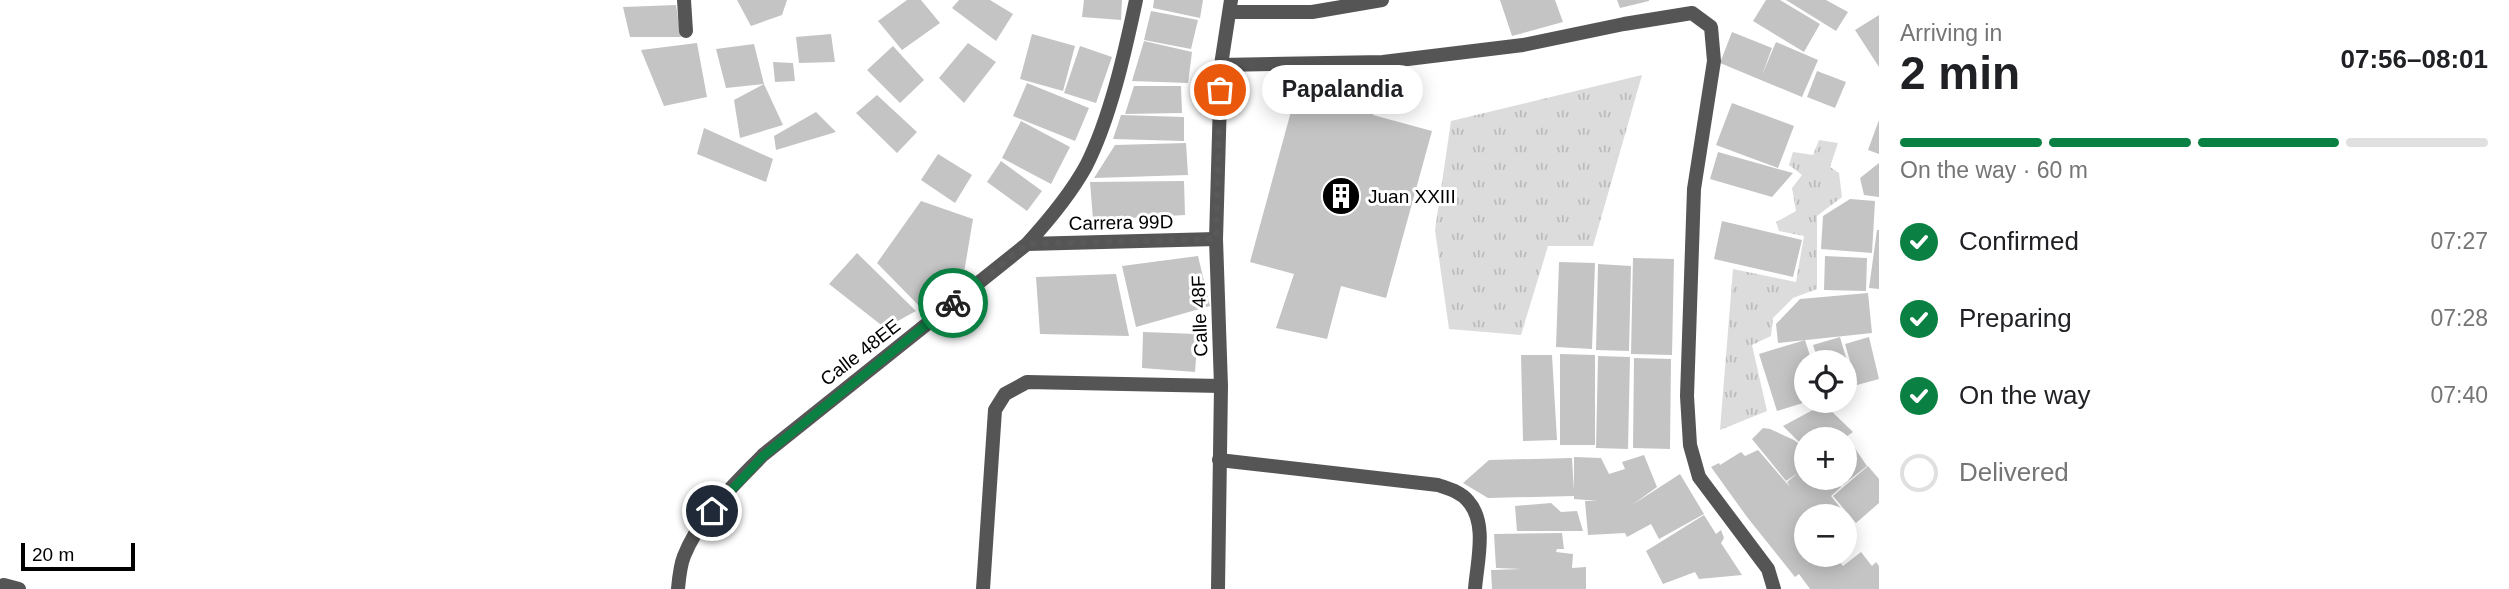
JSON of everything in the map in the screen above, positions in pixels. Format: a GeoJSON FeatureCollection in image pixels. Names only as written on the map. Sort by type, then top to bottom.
{"type":"FeatureCollection","features":[{"type":"Feature","properties":{"kind":"street"},"geometry":{"type":"LineString","coordinates":[[684,0],[686,31]]}},
{"type":"Feature","properties":{"kind":"street","name":"Calle 48EE"},"geometry":{"type":"LineString","coordinates":[[678,589],[684,558],[695,535],[729,490],[763,456],[1027,244],[1054,214],[1086,166],[1124,57],[1136,0]]}},
{"type":"Feature","properties":{"kind":"street"},"geometry":{"type":"LineString","coordinates":[[1230,6],[1312,12],[1382,0]]}},
{"type":"Feature","properties":{"kind":"street","name":"Calle 48F"},"geometry":{"type":"LineString","coordinates":[[1218,589],[1221,386],[1216,239],[1221,65],[1230,6]]}},
{"type":"Feature","properties":{"kind":"street"},"geometry":{"type":"LineString","coordinates":[[1221,65],[1383,62],[1524,45],[1623,24],[1692,13],[1712,27],[1714,61],[1694,189],[1687,396],[1690,445],[1699,477],[1768,569],[1774,589]]}},
{"type":"Feature","properties":{"kind":"street","name":"Carrera 99D"},"geometry":{"type":"LineString","coordinates":[[1027,244],[1216,239]]}},
{"type":"Feature","properties":{"kind":"street"},"geometry":{"type":"LineString","coordinates":[[983,589],[995,410],[1005,394],[1027,382],[1221,386]]}},
{"type":"Feature","properties":{"kind":"street"},"geometry":{"type":"LineString","coordinates":[[1219,460],[1438,485],[1456,492],[1467,499],[1476,512],[1479,528],[1475,589]]}},
{"type":"Feature","properties":{"kind":"street"},"geometry":{"type":"LineString","coordinates":[[2,589],[4,585],[19,589]]}},
{"type":"Feature","properties":{"kind":"green space"},"geometry":{"type":"Polygon","coordinates":[[[1642,75],[1593,246],[1548,246],[1521,335],[1449,329],[1435,230],[1451,121],[1642,75]]]}},
{"type":"Feature","properties":{"kind":"green space"},"geometry":{"type":"Polygon","coordinates":[[[1819,140],[1838,143],[1830,167],[1839,173],[1842,197],[1817,216],[1817,289],[1793,298],[1773,318],[1771,336],[1752,345],[1767,411],[1720,430],[1733,269],[1796,282],[1804,236],[1779,231],[1776,222],[1796,211],[1792,188],[1802,175],[1789,165],[1793,152],[1813,155],[1819,140]]]}},
{"type":"Feature","properties":{"kind":"building"},"geometry":{"type":"Polygon","coordinates":[[[737,0],[787,0],[782,15],[751,26],[737,0]]]}},
{"type":"Feature","properties":{"kind":"building"},"geometry":{"type":"Polygon","coordinates":[[[907,0],[921,0],[940,23],[902,50],[878,21],[907,0]]]}},
{"type":"Feature","properties":{"kind":"building"},"geometry":{"type":"Polygon","coordinates":[[[959,0],[990,0],[1013,14],[996,41],[952,8],[959,0]]]}},
{"type":"Feature","properties":{"kind":"building"},"geometry":{"type":"Polygon","coordinates":[[[1084,0],[1122,0],[1121,20],[1082,17],[1084,0]]]}},
{"type":"Feature","properties":{"kind":"building"},"geometry":{"type":"Polygon","coordinates":[[[1154,0],[1203,0],[1200,18],[1153,8],[1154,0]]]}},
{"type":"Feature","properties":{"kind":"building"},"geometry":{"type":"Polygon","coordinates":[[[1500,0],[1555,0],[1563,22],[1512,36],[1500,0]]]}},
{"type":"Feature","properties":{"kind":"building"},"geometry":{"type":"Polygon","coordinates":[[[1617,0],[1649,0],[1649,1],[1620,8],[1617,0]]]}},
{"type":"Feature","properties":{"kind":"building"},"geometry":{"type":"Polygon","coordinates":[[[1766,0],[1780,0],[1820,24],[1804,52],[1753,21],[1766,0]]]}},
{"type":"Feature","properties":{"kind":"building"},"geometry":{"type":"Polygon","coordinates":[[[1786,0],[1826,0],[1848,12],[1836,31],[1786,0]]]}},
{"type":"Feature","properties":{"kind":"building"},"geometry":{"type":"Polygon","coordinates":[[[676,5],[681,37],[630,37],[623,7],[676,5]]]}},
{"type":"Feature","properties":{"kind":"building"},"geometry":{"type":"Polygon","coordinates":[[[1151,11],[1198,20],[1191,49],[1144,40],[1151,11]]]}},
{"type":"Feature","properties":{"kind":"building"},"geometry":{"type":"Polygon","coordinates":[[[1879,15],[1879,67],[1855,30],[1879,15]]]}},
{"type":"Feature","properties":{"kind":"building"},"geometry":{"type":"Polygon","coordinates":[[[1732,32],[1772,48],[1762,75],[1776,42],[1818,60],[1802,97],[1720,63],[1732,32]]]}},
{"type":"Feature","properties":{"kind":"building"},"geometry":{"type":"Polygon","coordinates":[[[831,34],[835,62],[799,63],[796,37],[831,34]]]}},
{"type":"Feature","properties":{"kind":"building"},"geometry":{"type":"Polygon","coordinates":[[[1032,34],[1075,46],[1063,91],[1020,79],[1032,34]]]}},
{"type":"Feature","properties":{"kind":"building"},"geometry":{"type":"Polygon","coordinates":[[[1144,41],[1192,52],[1188,83],[1132,81],[1144,41]]]}},
{"type":"Feature","properties":{"kind":"building"},"geometry":{"type":"Polygon","coordinates":[[[697,43],[707,97],[664,106],[641,50],[697,43]]]}},
{"type":"Feature","properties":{"kind":"building"},"geometry":{"type":"Polygon","coordinates":[[[968,43],[996,62],[964,103],[939,78],[968,43]]]}},
{"type":"Feature","properties":{"kind":"building"},"geometry":{"type":"Polygon","coordinates":[[[754,44],[764,84],[726,88],[716,49],[754,44]]]}},
{"type":"Feature","properties":{"kind":"building"},"geometry":{"type":"Polygon","coordinates":[[[893,46],[924,80],[900,103],[867,70],[893,46]]]}},
{"type":"Feature","properties":{"kind":"building"},"geometry":{"type":"Polygon","coordinates":[[[1080,46],[1112,57],[1096,103],[1064,93],[1080,46]]]}},
{"type":"Feature","properties":{"kind":"building"},"geometry":{"type":"Polygon","coordinates":[[[773,62],[793,63],[795,81],[775,82],[773,62]]]}},
{"type":"Feature","properties":{"kind":"building"},"geometry":{"type":"Polygon","coordinates":[[[1817,71],[1846,82],[1835,108],[1807,97],[1817,71]]]}},
{"type":"Feature","properties":{"kind":"building","name":"Juan XXIII"},"geometry":{"type":"Polygon","coordinates":[[[1336,81],[1380,93],[1373,115],[1432,131],[1386,298],[1341,286],[1327,339],[1276,328],[1294,274],[1250,262],[1296,93],[1330,102],[1336,81]]]}},
{"type":"Feature","properties":{"kind":"building"},"geometry":{"type":"Polygon","coordinates":[[[1027,83],[1089,108],[1075,141],[1013,116],[1027,83]]]}},
{"type":"Feature","properties":{"kind":"building"},"geometry":{"type":"Polygon","coordinates":[[[764,84],[783,125],[740,138],[734,100],[764,84]]]}},
{"type":"Feature","properties":{"kind":"building"},"geometry":{"type":"Polygon","coordinates":[[[1134,86],[1181,86],[1182,113],[1125,114],[1134,86]]]}},
{"type":"Feature","properties":{"kind":"building"},"geometry":{"type":"Polygon","coordinates":[[[877,95],[917,132],[897,153],[856,113],[877,95]]]}},
{"type":"Feature","properties":{"kind":"building"},"geometry":{"type":"Polygon","coordinates":[[[1732,103],[1794,126],[1778,168],[1716,145],[1732,103]]]}},
{"type":"Feature","properties":{"kind":"building"},"geometry":{"type":"Polygon","coordinates":[[[816,112],[836,132],[776,150],[774,136],[816,112]]]}},
{"type":"Feature","properties":{"kind":"building"},"geometry":{"type":"Polygon","coordinates":[[[1121,115],[1184,117],[1184,141],[1113,139],[1121,115]]]}},
{"type":"Feature","properties":{"kind":"building"},"geometry":{"type":"Polygon","coordinates":[[[1879,120],[1879,154],[1868,150],[1879,120]]]}},
{"type":"Feature","properties":{"kind":"building"},"geometry":{"type":"Polygon","coordinates":[[[1021,121],[1070,147],[1051,184],[1002,158],[1021,121]]]}},
{"type":"Feature","properties":{"kind":"building"},"geometry":{"type":"Polygon","coordinates":[[[704,128],[773,159],[766,182],[697,154],[704,128]]]}},
{"type":"Feature","properties":{"kind":"building"},"geometry":{"type":"Polygon","coordinates":[[[1186,143],[1188,175],[1094,178],[1115,145],[1186,143]]]}},
{"type":"Feature","properties":{"kind":"building"},"geometry":{"type":"Polygon","coordinates":[[[1718,152],[1793,173],[1772,197],[1710,179],[1718,152]]]}},
{"type":"Feature","properties":{"kind":"building"},"geometry":{"type":"Polygon","coordinates":[[[938,154],[972,175],[955,203],[921,180],[938,154]]]}},
{"type":"Feature","properties":{"kind":"building"},"geometry":{"type":"Polygon","coordinates":[[[1001,161],[1042,191],[1027,211],[987,182],[1001,161]]]}},
{"type":"Feature","properties":{"kind":"building"},"geometry":{"type":"Polygon","coordinates":[[[1879,163],[1879,197],[1864,195],[1860,178],[1879,163]]]}},
{"type":"Feature","properties":{"kind":"building"},"geometry":{"type":"Polygon","coordinates":[[[1184,181],[1185,215],[1093,220],[1090,182],[1184,181]]]}},
{"type":"Feature","properties":{"kind":"building"},"geometry":{"type":"Polygon","coordinates":[[[1850,199],[1875,201],[1872,253],[1821,249],[1823,216],[1850,199]]]}},
{"type":"Feature","properties":{"kind":"building"},"geometry":{"type":"Polygon","coordinates":[[[921,201],[973,219],[963,279],[926,313],[877,263],[921,201]]]}},
{"type":"Feature","properties":{"kind":"building"},"geometry":{"type":"Polygon","coordinates":[[[1722,221],[1802,240],[1793,277],[1714,259],[1722,221]]]}},
{"type":"Feature","properties":{"kind":"building"},"geometry":{"type":"Polygon","coordinates":[[[1879,230],[1879,289],[1869,288],[1879,230]]]}},
{"type":"Feature","properties":{"kind":"building"},"geometry":{"type":"Polygon","coordinates":[[[857,253],[916,311],[885,328],[829,284],[857,253]]]}},
{"type":"Feature","properties":{"kind":"building"},"geometry":{"type":"Polygon","coordinates":[[[1198,256],[1210,306],[1136,327],[1122,266],[1198,256]]]}},
{"type":"Feature","properties":{"kind":"building"},"geometry":{"type":"Polygon","coordinates":[[[1825,256],[1867,258],[1866,291],[1824,290],[1825,256]]]}},
{"type":"Feature","properties":{"kind":"building"},"geometry":{"type":"Polygon","coordinates":[[[1633,258],[1674,259],[1672,355],[1631,354],[1633,258]]]}},
{"type":"Feature","properties":{"kind":"building"},"geometry":{"type":"Polygon","coordinates":[[[1559,262],[1595,263],[1592,349],[1556,347],[1559,262]]]}},
{"type":"Feature","properties":{"kind":"building"},"geometry":{"type":"Polygon","coordinates":[[[1598,264],[1631,266],[1629,351],[1596,350],[1598,264]]]}},
{"type":"Feature","properties":{"kind":"building"},"geometry":{"type":"Polygon","coordinates":[[[1116,274],[1129,336],[1040,334],[1036,277],[1116,274]]]}},
{"type":"Feature","properties":{"kind":"building"},"geometry":{"type":"Polygon","coordinates":[[[1868,293],[1872,333],[1778,343],[1776,324],[1800,299],[1868,293]]]}},
{"type":"Feature","properties":{"kind":"building"},"geometry":{"type":"Polygon","coordinates":[[[1143,332],[1198,334],[1195,372],[1142,368],[1143,332]]]}},
{"type":"Feature","properties":{"kind":"building"},"geometry":{"type":"Polygon","coordinates":[[[1840,337],[1844,350],[1815,350],[1813,345],[1840,337]]]}},
{"type":"Feature","properties":{"kind":"building"},"geometry":{"type":"Polygon","coordinates":[[[1869,337],[1879,379],[1857,385],[1857,350],[1847,350],[1845,344],[1869,337]]]}},
{"type":"Feature","properties":{"kind":"building"},"geometry":{"type":"Polygon","coordinates":[[[1805,340],[1808,350],[1794,350],[1794,406],[1777,411],[1759,354],[1805,340]]]}},
{"type":"Feature","properties":{"kind":"building"},"geometry":{"type":"Polygon","coordinates":[[[1560,354],[1595,355],[1595,445],[1560,445],[1560,354]]]}},
{"type":"Feature","properties":{"kind":"building"},"geometry":{"type":"Polygon","coordinates":[[[1521,355],[1552,355],[1557,440],[1523,441],[1521,355]]]}},
{"type":"Feature","properties":{"kind":"building"},"geometry":{"type":"Polygon","coordinates":[[[1598,356],[1630,357],[1628,449],[1596,448],[1598,356]]]}},
{"type":"Feature","properties":{"kind":"building"},"geometry":{"type":"Polygon","coordinates":[[[1634,358],[1671,359],[1670,449],[1633,448],[1634,358]]]}},
{"type":"Feature","properties":{"kind":"building"},"geometry":{"type":"Polygon","coordinates":[[[1807,413],[1833,413],[1848,427],[1794,427],[1794,437],[1783,426],[1807,413]]]}},
{"type":"Feature","properties":{"kind":"building"},"geometry":{"type":"Polygon","coordinates":[[[1763,428],[1794,440],[1794,476],[1786,481],[1752,439],[1763,428]]]}},
{"type":"Feature","properties":{"kind":"building"},"geometry":{"type":"Polygon","coordinates":[[[1758,450],[1790,487],[1787,482],[1794,476],[1794,490],[1838,490],[1831,496],[1837,504],[1794,504],[1794,567],[1857,567],[1857,555],[1861,552],[1872,566],[1876,562],[1879,566],[1879,589],[1810,589],[1799,574],[1795,577],[1711,467],[1719,463],[1720,465],[1741,452],[1745,456],[1758,450]]]}},
{"type":"Feature","properties":{"kind":"building"},"geometry":{"type":"Polygon","coordinates":[[[1857,451],[1867,466],[1857,474],[1857,451]]]}},
{"type":"Feature","properties":{"kind":"building"},"geometry":{"type":"Polygon","coordinates":[[[1644,455],[1657,487],[1632,505],[1680,474],[1704,514],[1659,539],[1651,524],[1627,537],[1625,533],[1588,535],[1585,501],[1598,501],[1574,499],[1574,496],[1488,498],[1463,483],[1489,460],[1572,458],[1574,491],[1574,457],[1601,458],[1609,474],[1625,469],[1622,462],[1644,455]]]}},
{"type":"Feature","properties":{"kind":"building"},"geometry":{"type":"Polygon","coordinates":[[[1868,466],[1879,479],[1879,503],[1857,522],[1857,504],[1840,504],[1833,496],[1840,490],[1857,490],[1857,475],[1868,466]]]}},
{"type":"Feature","properties":{"kind":"building"},"geometry":{"type":"Polygon","coordinates":[[[1551,503],[1561,512],[1577,511],[1583,531],[1517,531],[1515,506],[1551,503]]]}},
{"type":"Feature","properties":{"kind":"building"},"geometry":{"type":"Polygon","coordinates":[[[1704,515],[1716,534],[1721,530],[1724,538],[1721,543],[1742,575],[1699,579],[1695,572],[1663,584],[1646,551],[1704,515]]]}},
{"type":"Feature","properties":{"kind":"building"},"geometry":{"type":"Polygon","coordinates":[[[1562,533],[1564,549],[1557,549],[1556,552],[1573,554],[1572,568],[1586,567],[1586,589],[1492,589],[1491,570],[1522,569],[1496,568],[1494,534],[1562,533]]]}},
{"type":"Feature","properties":{"kind":"way so far"},"geometry":{"type":"LineString","coordinates":[[953,303],[1027,244],[1216,239],[1220,90]]}},
{"type":"Feature","properties":{"kind":"place","name":"Papalandia"},"geometry":{"type":"Point","coordinates":[1220,90]}},
{"type":"Feature","properties":{"kind":"place","name":"Juan XXIII"},"geometry":{"type":"Point","coordinates":[1341,196]}},
{"type":"Feature","properties":{"kind":"route"},"geometry":{"type":"LineString","coordinates":[[712,511],[763,456],[802,422],[953,303]]}}]}
